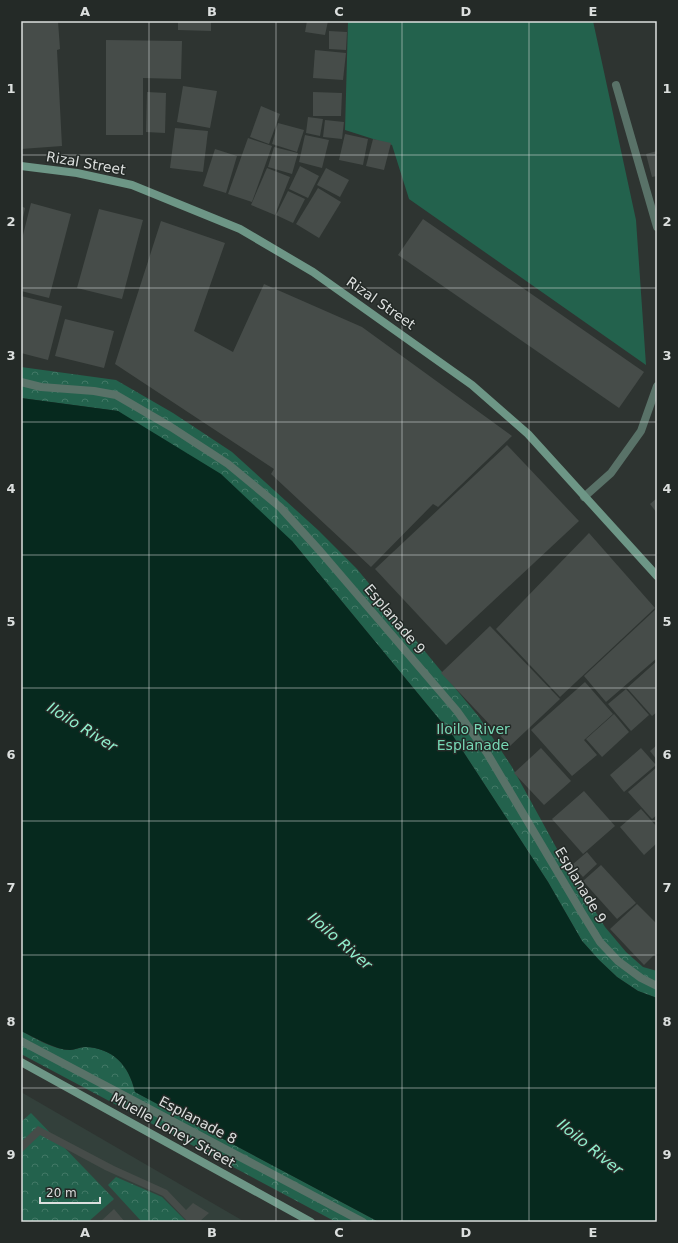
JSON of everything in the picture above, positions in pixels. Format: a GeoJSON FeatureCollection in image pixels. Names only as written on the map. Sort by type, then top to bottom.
{"type":"FeatureCollection","features":[{"type":"Feature","properties":{"kind":"main road","name":"Rizal Street"},"geometry":{"type":"LineString","coordinates":[[21,166],[77,172],[132,185],[240,229],[313,272],[472,385],[528,434],[657,576]]}},
{"type":"Feature","properties":{"kind":"main road","name":"Muelle Loney Street"},"geometry":{"type":"LineString","coordinates":[[21,1062],[311,1222]]}},
{"type":"Feature","properties":{"kind":"street"},"geometry":{"type":"LineString","coordinates":[[616,85],[657,227]]}},
{"type":"Feature","properties":{"kind":"street","name":"Esplanade 9"},"geometry":{"type":"LineString","coordinates":[[21,382],[41,387],[94,391],[116,395],[171,427],[228,464],[280,507],[320,551],[457,711],[487,753],[600,942],[618,961],[641,978],[657,986]]}},
{"type":"Feature","properties":{"kind":"street"},"geometry":{"type":"LineString","coordinates":[[584,497],[611,473],[641,431],[657,386]]}},
{"type":"Feature","properties":{"kind":"street","name":"Esplanade 8"},"geometry":{"type":"LineString","coordinates":[[21,1041],[363,1222]]}},
{"type":"Feature","properties":{"kind":"shaded area"},"geometry":{"type":"Polygon","coordinates":[[[21,1092],[245,1222],[21,1222],[21,1092]]]}},
{"type":"Feature","properties":{"kind":"green space"},"geometry":{"type":"Polygon","coordinates":[[[348,21],[593,21],[636,220],[646,365],[409,199],[392,145],[345,130],[348,21]]]}},
{"type":"Feature","properties":{"kind":"green space","name":"Iloilo River Esplanade"},"geometry":{"type":"Polygon","coordinates":[[[21,367],[116,380],[173,413],[232,452],[318,530],[357,569],[479,717],[512,767],[562,858],[605,927],[626,952],[643,967],[657,971],[657,998],[638,991],[617,977],[582,941],[548,882],[453,736],[292,541],[118,411],[21,398],[21,367]]]}},
{"type":"Feature","properties":{"kind":"green space"},"geometry":{"type":"Polygon","coordinates":[[[21,1031],[58,1048],[74,1050],[83,1047],[95,1048],[112,1055],[124,1066],[129,1074],[135,1092],[379,1222],[336,1222],[21,1054],[21,1031]]]}},
{"type":"Feature","properties":{"kind":"green space"},"geometry":{"type":"Polygon","coordinates":[[[31,1113],[114,1199],[88,1222],[21,1222],[21,1122],[31,1113]]]}},
{"type":"Feature","properties":{"kind":"green space"},"geometry":{"type":"Polygon","coordinates":[[[116,1177],[162,1197],[187,1222],[142,1222],[108,1185],[116,1177]]]}},
{"type":"Feature","properties":{"kind":"water","name":"Iloilo River"},"geometry":{"type":"Polygon","coordinates":[[[21,398],[118,411],[221,474],[292,541],[453,736],[548,882],[582,941],[617,977],[638,991],[657,998],[657,1222],[379,1222],[135,1092],[129,1074],[124,1066],[112,1055],[95,1048],[83,1047],[70,1050],[58,1048],[21,1031],[21,398]]]}},
{"type":"Feature","properties":{"kind":"building"},"geometry":{"type":"Polygon","coordinates":[[[21,21],[58,21],[60,49],[57,50],[62,146],[21,149],[21,21]]]}},
{"type":"Feature","properties":{"kind":"building"},"geometry":{"type":"Polygon","coordinates":[[[178,21],[211,21],[211,31],[178,30],[178,21]]]}},
{"type":"Feature","properties":{"kind":"building"},"geometry":{"type":"Polygon","coordinates":[[[307,21],[328,21],[325,35],[305,32],[307,21]]]}},
{"type":"Feature","properties":{"kind":"building"},"geometry":{"type":"Polygon","coordinates":[[[329,31],[347,32],[346,50],[329,49],[329,31]]]}},
{"type":"Feature","properties":{"kind":"building"},"geometry":{"type":"Polygon","coordinates":[[[106,40],[182,41],[181,79],[143,78],[143,135],[106,135],[106,40]]]}},
{"type":"Feature","properties":{"kind":"building"},"geometry":{"type":"Polygon","coordinates":[[[315,50],[346,53],[343,80],[313,78],[315,50]]]}},
{"type":"Feature","properties":{"kind":"building"},"geometry":{"type":"Polygon","coordinates":[[[183,86],[217,91],[210,128],[177,122],[183,86]]]}},
{"type":"Feature","properties":{"kind":"building"},"geometry":{"type":"Polygon","coordinates":[[[147,92],[166,93],[165,133],[146,132],[147,92]]]}},
{"type":"Feature","properties":{"kind":"building"},"geometry":{"type":"Polygon","coordinates":[[[313,92],[342,93],[341,116],[313,116],[313,92]]]}},
{"type":"Feature","properties":{"kind":"building"},"geometry":{"type":"Polygon","coordinates":[[[261,106],[280,114],[269,144],[250,137],[261,106]]]}},
{"type":"Feature","properties":{"kind":"building"},"geometry":{"type":"Polygon","coordinates":[[[308,117],[323,119],[320,136],[306,133],[308,117]]]}},
{"type":"Feature","properties":{"kind":"building"},"geometry":{"type":"Polygon","coordinates":[[[325,120],[344,122],[342,139],[323,137],[325,120]]]}},
{"type":"Feature","properties":{"kind":"building"},"geometry":{"type":"Polygon","coordinates":[[[278,123],[304,130],[297,152],[272,144],[278,123]]]}},
{"type":"Feature","properties":{"kind":"building"},"geometry":{"type":"Polygon","coordinates":[[[175,128],[208,131],[203,172],[170,168],[175,128]]]}},
{"type":"Feature","properties":{"kind":"building"},"geometry":{"type":"Polygon","coordinates":[[[345,134],[368,139],[363,165],[339,160],[345,134]]]}},
{"type":"Feature","properties":{"kind":"building"},"geometry":{"type":"Polygon","coordinates":[[[305,135],[329,140],[322,168],[299,162],[305,135]]]}},
{"type":"Feature","properties":{"kind":"building"},"geometry":{"type":"Polygon","coordinates":[[[248,138],[272,146],[252,202],[228,194],[248,138]]]}},
{"type":"Feature","properties":{"kind":"building"},"geometry":{"type":"Polygon","coordinates":[[[373,139],[391,143],[384,170],[366,166],[373,139]]]}},
{"type":"Feature","properties":{"kind":"building"},"geometry":{"type":"Polygon","coordinates":[[[274,147],[298,153],[292,174],[268,167],[274,147]]]}},
{"type":"Feature","properties":{"kind":"building"},"geometry":{"type":"Polygon","coordinates":[[[215,149],[237,156],[226,193],[203,186],[215,149]]]}},
{"type":"Feature","properties":{"kind":"building"},"geometry":{"type":"Polygon","coordinates":[[[657,151],[657,176],[652,177],[646,154],[657,151]]]}},
{"type":"Feature","properties":{"kind":"building"},"geometry":{"type":"Polygon","coordinates":[[[300,166],[319,176],[308,198],[289,189],[300,166]]]}},
{"type":"Feature","properties":{"kind":"building"},"geometry":{"type":"Polygon","coordinates":[[[267,168],[290,177],[275,215],[251,205],[267,168]]]}},
{"type":"Feature","properties":{"kind":"building"},"geometry":{"type":"Polygon","coordinates":[[[326,168],[349,180],[340,197],[317,185],[326,168]]]}},
{"type":"Feature","properties":{"kind":"building"},"geometry":{"type":"Polygon","coordinates":[[[318,188],[341,202],[319,238],[296,224],[318,188]]]}},
{"type":"Feature","properties":{"kind":"building"},"geometry":{"type":"Polygon","coordinates":[[[288,191],[305,199],[293,223],[276,215],[288,191]]]}},
{"type":"Feature","properties":{"kind":"building"},"geometry":{"type":"Polygon","coordinates":[[[31,203],[71,214],[49,298],[21,291],[21,243],[31,203]]]}},
{"type":"Feature","properties":{"kind":"building"},"geometry":{"type":"Polygon","coordinates":[[[21,206],[25,208],[22,223],[21,223],[21,206]]]}},
{"type":"Feature","properties":{"kind":"building"},"geometry":{"type":"Polygon","coordinates":[[[99,209],[143,220],[122,299],[77,288],[99,209]]]}},
{"type":"Feature","properties":{"kind":"building"},"geometry":{"type":"Polygon","coordinates":[[[423,219],[644,372],[619,408],[398,255],[423,219]]]}},
{"type":"Feature","properties":{"kind":"building"},"geometry":{"type":"Polygon","coordinates":[[[161,221],[225,243],[194,331],[233,352],[264,284],[362,327],[512,436],[438,507],[433,504],[371,567],[271,474],[274,469],[115,364],[161,221]]]}},
{"type":"Feature","properties":{"kind":"building"},"geometry":{"type":"Polygon","coordinates":[[[21,296],[62,306],[48,360],[21,353],[21,296]]]}},
{"type":"Feature","properties":{"kind":"building"},"geometry":{"type":"Polygon","coordinates":[[[65,319],[114,331],[104,368],[55,356],[65,319]]]}},
{"type":"Feature","properties":{"kind":"building"},"geometry":{"type":"Polygon","coordinates":[[[507,445],[579,521],[446,645],[375,569],[507,445]]]}},
{"type":"Feature","properties":{"kind":"building"},"geometry":{"type":"Polygon","coordinates":[[[657,498],[657,513],[650,504],[657,498]]]}},
{"type":"Feature","properties":{"kind":"building"},"geometry":{"type":"Polygon","coordinates":[[[589,533],[655,608],[560,697],[496,629],[589,533]]]}},
{"type":"Feature","properties":{"kind":"building"},"geometry":{"type":"Polygon","coordinates":[[[657,608],[657,658],[606,702],[584,676],[657,608]]]}},
{"type":"Feature","properties":{"kind":"building"},"geometry":{"type":"Polygon","coordinates":[[[490,626],[560,699],[510,746],[441,673],[490,626]]]}},
{"type":"Feature","properties":{"kind":"building"},"geometry":{"type":"Polygon","coordinates":[[[657,661],[657,712],[652,716],[627,688],[657,661]]]}},
{"type":"Feature","properties":{"kind":"building"},"geometry":{"type":"Polygon","coordinates":[[[585,682],[613,714],[584,740],[597,755],[572,776],[531,730],[585,682]]]}},
{"type":"Feature","properties":{"kind":"building"},"geometry":{"type":"Polygon","coordinates":[[[626,689],[649,715],[631,731],[608,704],[626,689]]]}},
{"type":"Feature","properties":{"kind":"building"},"geometry":{"type":"Polygon","coordinates":[[[614,714],[629,732],[602,757],[586,739],[614,714]]]}},
{"type":"Feature","properties":{"kind":"building"},"geometry":{"type":"Polygon","coordinates":[[[657,745],[657,760],[650,751],[657,745]]]}},
{"type":"Feature","properties":{"kind":"building"},"geometry":{"type":"Polygon","coordinates":[[[541,748],[571,781],[544,805],[514,773],[541,748]]]}},
{"type":"Feature","properties":{"kind":"building"},"geometry":{"type":"Polygon","coordinates":[[[641,748],[656,765],[624,792],[610,775],[641,748]]]}},
{"type":"Feature","properties":{"kind":"building"},"geometry":{"type":"Polygon","coordinates":[[[657,767],[657,815],[652,819],[628,792],[657,767]]]}},
{"type":"Feature","properties":{"kind":"building"},"geometry":{"type":"Polygon","coordinates":[[[584,791],[615,826],[583,854],[552,819],[584,791]]]}},
{"type":"Feature","properties":{"kind":"building"},"geometry":{"type":"Polygon","coordinates":[[[641,809],[657,827],[657,843],[644,855],[620,827],[641,809]]]}},
{"type":"Feature","properties":{"kind":"building"},"geometry":{"type":"Polygon","coordinates":[[[587,852],[597,864],[583,877],[572,865],[587,852]]]}},
{"type":"Feature","properties":{"kind":"building"},"geometry":{"type":"Polygon","coordinates":[[[601,865],[636,903],[617,919],[583,881],[601,865]]]}},
{"type":"Feature","properties":{"kind":"building"},"geometry":{"type":"Polygon","coordinates":[[[637,904],[657,924],[657,952],[644,965],[610,929],[637,904]]]}},
{"type":"Feature","properties":{"kind":"building"},"geometry":{"type":"Polygon","coordinates":[[[38,1126],[114,1166],[167,1190],[186,1210],[193,1203],[209,1213],[199,1222],[188,1222],[163,1196],[105,1170],[40,1135],[21,1153],[21,1142],[38,1126]]]}},
{"type":"Feature","properties":{"kind":"building"},"geometry":{"type":"Polygon","coordinates":[[[114,1209],[125,1222],[100,1222],[114,1209]]]}}]}
